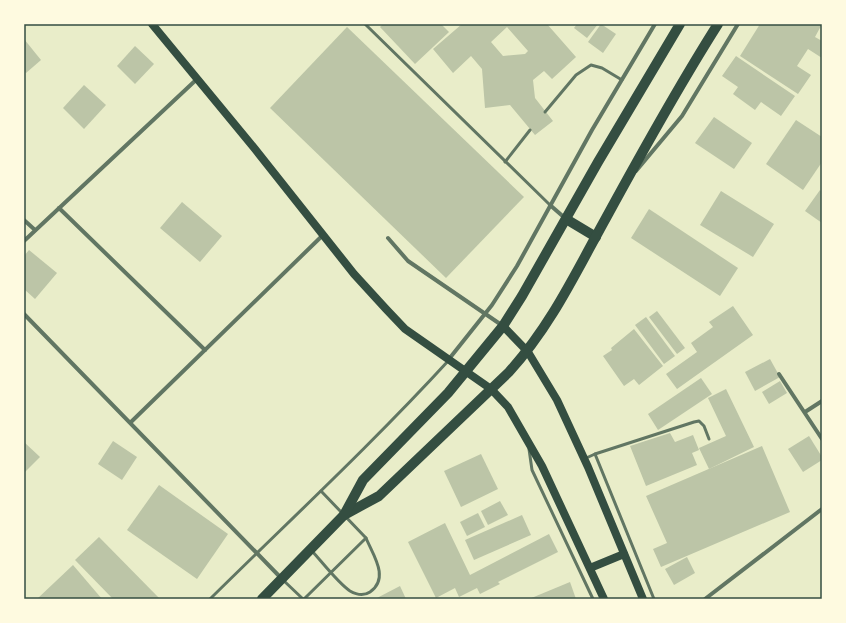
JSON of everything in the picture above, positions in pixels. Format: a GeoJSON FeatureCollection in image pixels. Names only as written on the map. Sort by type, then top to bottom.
{"type":"FeatureCollection","features":[{"type":"Feature","properties":{"kind":"main road"},"geometry":{"type":"LineString","coordinates":[[152,24],[198,79],[354,274],[406,328],[491,389],[508,407],[542,466],[604,599]]}},
{"type":"Feature","properties":{"kind":"main road"},"geometry":{"type":"LineString","coordinates":[[344,516],[363,480],[448,393],[503,326],[522,296],[628,109],[680,24]]}},
{"type":"Feature","properties":{"kind":"main road"},"geometry":{"type":"LineString","coordinates":[[262,599],[344,516],[379,496],[528,352],[563,297],[675,93],[718,24]]}},
{"type":"Feature","properties":{"kind":"main road"},"geometry":{"type":"LineString","coordinates":[[566,219],[596,237]]}},
{"type":"Feature","properties":{"kind":"main road"},"geometry":{"type":"LineString","coordinates":[[503,326],[528,352],[557,400],[584,459],[643,599]]}},
{"type":"Feature","properties":{"kind":"main road"},"geometry":{"type":"LineString","coordinates":[[590,568],[624,554]]}},
{"type":"Feature","properties":{"kind":"street"},"geometry":{"type":"LineString","coordinates":[[449,359],[486,313],[517,266],[550,204],[655,24]]}},
{"type":"Feature","properties":{"kind":"street"},"geometry":{"type":"LineString","coordinates":[[622,189],[682,116],[738,24]]}},
{"type":"Feature","properties":{"kind":"street"},"geometry":{"type":"LineString","coordinates":[[24,241],[198,79]]}},
{"type":"Feature","properties":{"kind":"street"},"geometry":{"type":"LineString","coordinates":[[550,204],[566,219]]}},
{"type":"Feature","properties":{"kind":"street"},"geometry":{"type":"LineString","coordinates":[[58,208],[205,350]]}},
{"type":"Feature","properties":{"kind":"street"},"geometry":{"type":"LineString","coordinates":[[24,220],[35,230]]}},
{"type":"Feature","properties":{"kind":"street"},"geometry":{"type":"LineString","coordinates":[[131,422],[323,235]]}},
{"type":"Feature","properties":{"kind":"street"},"geometry":{"type":"LineString","coordinates":[[388,238],[408,261],[503,326]]}},
{"type":"Feature","properties":{"kind":"street"},"geometry":{"type":"LineString","coordinates":[[24,314],[131,422],[282,579]]}},
{"type":"Feature","properties":{"kind":"street"},"geometry":{"type":"LineString","coordinates":[[780,374],[822,439]]}},
{"type":"Feature","properties":{"kind":"street"},"geometry":{"type":"LineString","coordinates":[[805,412],[822,401]]}},
{"type":"Feature","properties":{"kind":"street"},"geometry":{"type":"LineString","coordinates":[[706,599],[822,509]]}},
{"type":"Feature","properties":{"kind":"lane"},"geometry":{"type":"LineString","coordinates":[[364,24],[550,204]]}},
{"type":"Feature","properties":{"kind":"lane"},"geometry":{"type":"LineString","coordinates":[[545,112],[576,75],[590,65],[602,68],[622,80]]}},
{"type":"Feature","properties":{"kind":"lane"},"geometry":{"type":"LineString","coordinates":[[505,162],[530,130]]}},
{"type":"Feature","properties":{"kind":"lane"},"geometry":{"type":"LineString","coordinates":[[210,599],[418,394],[449,359]]}},
{"type":"Feature","properties":{"kind":"lane"},"geometry":{"type":"LineString","coordinates":[[584,459],[595,454],[694,422],[699,422],[704,426],[709,439]]}},
{"type":"Feature","properties":{"kind":"lane"},"geometry":{"type":"LineString","coordinates":[[528,443],[532,470],[593,599]]}},
{"type":"Feature","properties":{"kind":"lane"},"geometry":{"type":"LineString","coordinates":[[595,454],[654,599]]}},
{"type":"Feature","properties":{"kind":"lane"},"geometry":{"type":"LineString","coordinates":[[311,550],[349,590],[358,595],[368,594],[380,582],[381,575],[366,538],[321,491]]}},
{"type":"Feature","properties":{"kind":"lane"},"geometry":{"type":"LineString","coordinates":[[614,530],[625,526]]}},
{"type":"Feature","properties":{"kind":"lane"},"geometry":{"type":"LineString","coordinates":[[282,579],[303,599],[366,538]]}},
{"type":"Feature","properties":{"kind":"lane"},"geometry":{"type":"LineString","coordinates":[[624,554],[634,549]]}},
{"type":"Feature","properties":{"kind":"lane"},"geometry":{"type":"LineString","coordinates":[[581,572],[590,568]]}},
{"type":"Feature","properties":{"kind":"building"},"geometry":{"type":"Polygon","coordinates":[[[383,24],[441,24],[449,32],[415,64],[380,27],[383,24]]]}},
{"type":"Feature","properties":{"kind":"building"},"geometry":{"type":"Polygon","coordinates":[[[462,24],[547,24],[576,57],[552,79],[544,71],[533,80],[535,98],[553,121],[535,135],[510,105],[485,108],[482,69],[471,56],[453,73],[433,49],[462,24]],[[507,27],[491,42],[503,56],[525,54],[528,51],[507,27]]]}},
{"type":"Feature","properties":{"kind":"building"},"geometry":{"type":"Polygon","coordinates":[[[577,24],[598,24],[587,38],[574,28],[577,24]]]}},
{"type":"Feature","properties":{"kind":"building"},"geometry":{"type":"Polygon","coordinates":[[[601,24],[616,34],[603,53],[588,42],[601,24]]]}},
{"type":"Feature","properties":{"kind":"building"},"geometry":{"type":"Polygon","coordinates":[[[760,24],[822,24],[815,37],[822,41],[822,58],[808,49],[797,66],[811,75],[798,94],[740,56],[760,24]]]}},
{"type":"Feature","properties":{"kind":"building"},"geometry":{"type":"Polygon","coordinates":[[[347,27],[524,197],[446,278],[270,108],[347,27]]]}},
{"type":"Feature","properties":{"kind":"building"},"geometry":{"type":"Polygon","coordinates":[[[24,39],[41,60],[26,73],[24,71],[24,39]]]}},
{"type":"Feature","properties":{"kind":"building"},"geometry":{"type":"Polygon","coordinates":[[[135,46],[154,64],[135,84],[117,66],[135,46]]]}},
{"type":"Feature","properties":{"kind":"building"},"geometry":{"type":"Polygon","coordinates":[[[736,56],[795,96],[781,116],[761,102],[755,110],[733,94],[738,87],[722,76],[736,56]]]}},
{"type":"Feature","properties":{"kind":"building"},"geometry":{"type":"Polygon","coordinates":[[[84,85],[106,105],[84,129],[63,108],[84,85]]]}},
{"type":"Feature","properties":{"kind":"building"},"geometry":{"type":"Polygon","coordinates":[[[714,117],[752,143],[734,169],[695,143],[714,117]]]}},
{"type":"Feature","properties":{"kind":"building"},"geometry":{"type":"Polygon","coordinates":[[[796,120],[822,137],[822,162],[803,190],[766,164],[796,120]]]}},
{"type":"Feature","properties":{"kind":"building"},"geometry":{"type":"Polygon","coordinates":[[[820,190],[822,192],[822,223],[805,211],[820,190]]]}},
{"type":"Feature","properties":{"kind":"building"},"geometry":{"type":"Polygon","coordinates":[[[721,191],[774,224],[753,257],[700,225],[721,191]]]}},
{"type":"Feature","properties":{"kind":"building"},"geometry":{"type":"Polygon","coordinates":[[[182,202],[222,236],[200,262],[160,228],[182,202]]]}},
{"type":"Feature","properties":{"kind":"building"},"geometry":{"type":"Polygon","coordinates":[[[649,209],[738,268],[720,296],[631,238],[649,209]]]}},
{"type":"Feature","properties":{"kind":"building"},"geometry":{"type":"Polygon","coordinates":[[[29,250],[57,273],[35,299],[24,289],[24,256],[29,250]]]}},
{"type":"Feature","properties":{"kind":"building"},"geometry":{"type":"Polygon","coordinates":[[[733,306],[753,335],[677,389],[666,374],[697,352],[691,343],[713,327],[709,322],[733,306]]]}},
{"type":"Feature","properties":{"kind":"building"},"geometry":{"type":"Polygon","coordinates":[[[657,311],[685,348],[677,354],[649,317],[657,311]]]}},
{"type":"Feature","properties":{"kind":"building"},"geometry":{"type":"Polygon","coordinates":[[[646,317],[675,356],[664,364],[635,325],[646,317]]]}},
{"type":"Feature","properties":{"kind":"building"},"geometry":{"type":"Polygon","coordinates":[[[634,329],[663,366],[639,385],[634,379],[624,386],[603,356],[612,350],[611,348],[634,329]]]}},
{"type":"Feature","properties":{"kind":"building"},"geometry":{"type":"Polygon","coordinates":[[[770,359],[780,377],[755,391],[745,372],[770,359]]]}},
{"type":"Feature","properties":{"kind":"building"},"geometry":{"type":"Polygon","coordinates":[[[701,378],[712,394],[658,430],[648,414],[701,378]]]}},
{"type":"Feature","properties":{"kind":"building"},"geometry":{"type":"Polygon","coordinates":[[[780,381],[787,393],[769,404],[762,392],[780,381]]]}},
{"type":"Feature","properties":{"kind":"building"},"geometry":{"type":"Polygon","coordinates":[[[726,389],[754,447],[709,469],[699,448],[726,436],[708,398],[726,389]]]}},
{"type":"Feature","properties":{"kind":"building"},"geometry":{"type":"Polygon","coordinates":[[[670,433],[675,442],[693,435],[699,450],[692,453],[697,465],[646,486],[630,446],[670,433]]]}},
{"type":"Feature","properties":{"kind":"building"},"geometry":{"type":"Polygon","coordinates":[[[809,436],[822,457],[822,460],[803,472],[788,449],[809,436]]]}},
{"type":"Feature","properties":{"kind":"building"},"geometry":{"type":"Polygon","coordinates":[[[113,441],[137,457],[122,480],[98,464],[113,441]]]}},
{"type":"Feature","properties":{"kind":"building"},"geometry":{"type":"Polygon","coordinates":[[[24,442],[40,457],[24,473],[24,442]]]}},
{"type":"Feature","properties":{"kind":"building"},"geometry":{"type":"Polygon","coordinates":[[[762,446],[790,512],[661,567],[653,549],[667,543],[646,496],[762,446]]]}},
{"type":"Feature","properties":{"kind":"building"},"geometry":{"type":"Polygon","coordinates":[[[481,454],[498,489],[461,507],[444,471],[481,454]]]}},
{"type":"Feature","properties":{"kind":"building"},"geometry":{"type":"Polygon","coordinates":[[[159,485],[228,534],[197,579],[127,530],[159,485]]]}},
{"type":"Feature","properties":{"kind":"building"},"geometry":{"type":"Polygon","coordinates":[[[500,501],[508,515],[488,525],[481,511],[500,501]]]}},
{"type":"Feature","properties":{"kind":"building"},"geometry":{"type":"Polygon","coordinates":[[[478,513],[485,527],[467,536],[460,522],[478,513]]]}},
{"type":"Feature","properties":{"kind":"building"},"geometry":{"type":"Polygon","coordinates":[[[522,515],[531,535],[474,560],[465,540],[522,515]]]}},
{"type":"Feature","properties":{"kind":"building"},"geometry":{"type":"Polygon","coordinates":[[[445,523],[470,575],[549,534],[558,552],[498,582],[500,584],[480,594],[477,588],[459,597],[455,588],[436,598],[408,542],[445,523]]]}},
{"type":"Feature","properties":{"kind":"building"},"geometry":{"type":"Polygon","coordinates":[[[99,537],[160,599],[113,599],[75,560],[99,537]]]}},
{"type":"Feature","properties":{"kind":"building"},"geometry":{"type":"Polygon","coordinates":[[[687,557],[695,573],[674,585],[665,569],[687,557]]]}},
{"type":"Feature","properties":{"kind":"building"},"geometry":{"type":"Polygon","coordinates":[[[73,565],[102,599],[37,599],[73,565]]]}},
{"type":"Feature","properties":{"kind":"building"},"geometry":{"type":"Polygon","coordinates":[[[570,582],[576,599],[529,599],[570,582]]]}},
{"type":"Feature","properties":{"kind":"building"},"geometry":{"type":"Polygon","coordinates":[[[400,586],[406,599],[375,599],[400,586]]]}}]}
